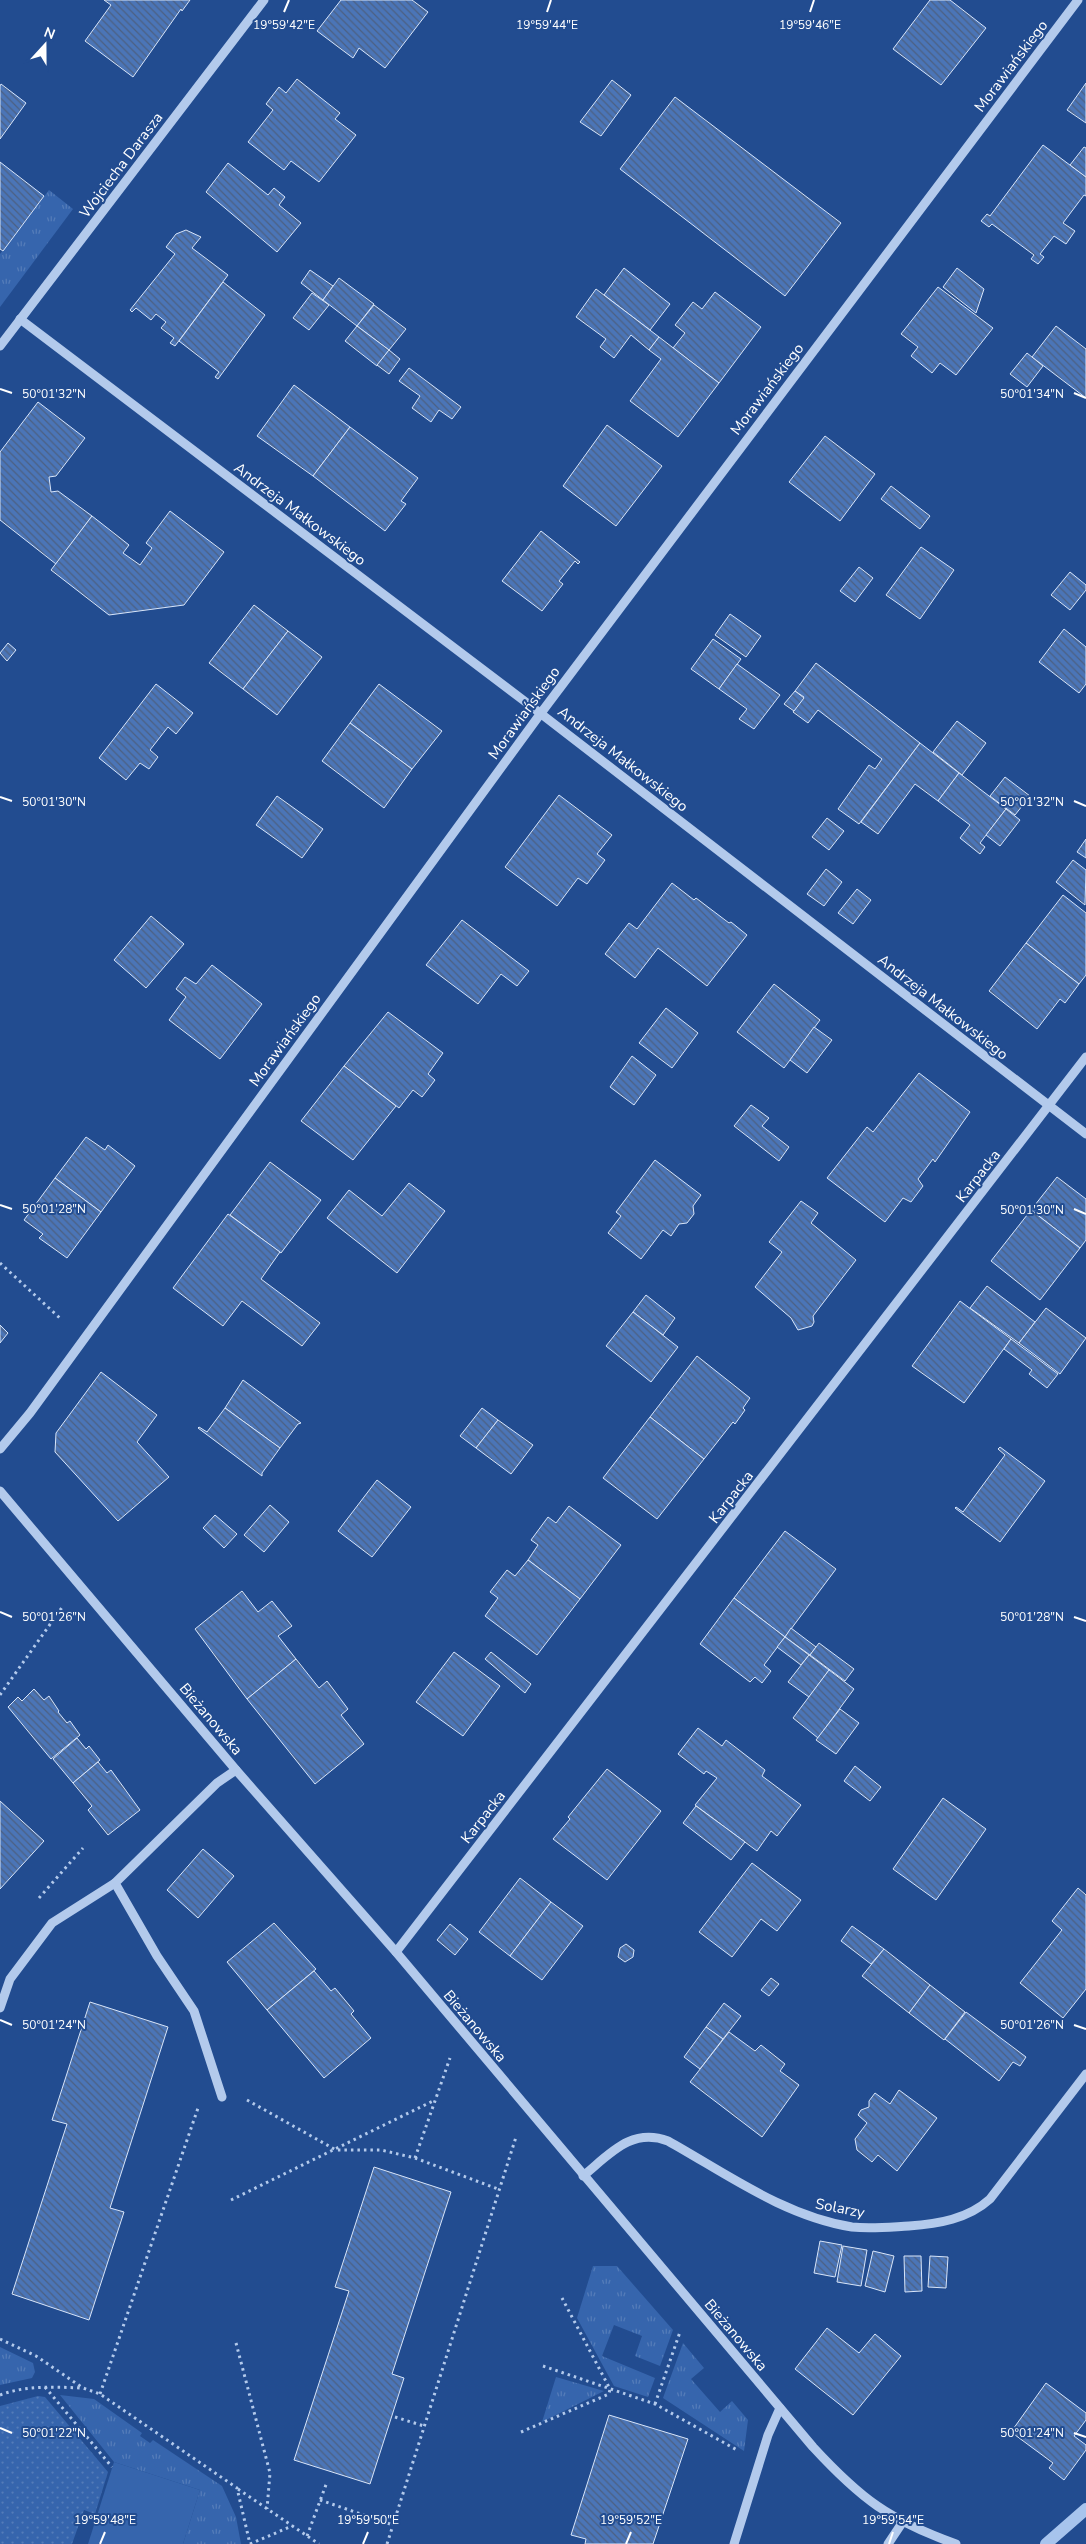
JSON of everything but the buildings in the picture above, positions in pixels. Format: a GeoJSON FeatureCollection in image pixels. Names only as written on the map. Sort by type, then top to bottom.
{"type":"FeatureCollection","features":[{"type":"Feature","properties":{"kind":"street","name":"Wojciecha Darasza"},"geometry":{"type":"LineString","coordinates":[[0,346],[264,0]]}},
{"type":"Feature","properties":{"kind":"street","name":"Morawiańskiego"},"geometry":{"type":"LineString","coordinates":[[0,1449],[30,1413],[541,713],[1078,0]]}},
{"type":"Feature","properties":{"kind":"street","name":"Andrzeja Małkowskiego"},"geometry":{"type":"LineString","coordinates":[[20,318],[541,713],[1086,1134]]}},
{"type":"Feature","properties":{"kind":"street","name":"Karpacka"},"geometry":{"type":"LineString","coordinates":[[396,1952],[1086,1057]]}},
{"type":"Feature","properties":{"kind":"street","name":"Bieżanowska"},"geometry":{"type":"LineString","coordinates":[[1,1494],[236,1770],[396,1952],[780,2408],[854,2489],[870,2503],[902,2522],[956,2544]]}},
{"type":"Feature","properties":{"kind":"street"},"geometry":{"type":"LineString","coordinates":[[0,2008],[10,1979],[52,1923],[115,1883],[218,1782],[236,1770]]}},
{"type":"Feature","properties":{"kind":"street"},"geometry":{"type":"LineString","coordinates":[[115,1883],[157,1956],[194,2011],[222,2097]]}},
{"type":"Feature","properties":{"kind":"street","name":"Solarzy"},"geometry":{"type":"LineString","coordinates":[[583,2176],[626,2142],[636,2138],[653,2136],[668,2141],[777,2204],[821,2220],[862,2228],[936,2224],[970,2212],[990,2199],[1086,2074]]}},
{"type":"Feature","properties":{"kind":"street"},"geometry":{"type":"LineString","coordinates":[[734,2544],[759,2462],[780,2408]]}},
{"type":"Feature","properties":{"kind":"street"},"geometry":{"type":"LineString","coordinates":[[888,2544],[902,2522]]}},
{"type":"Feature","properties":{"kind":"path"},"geometry":{"type":"LineString","coordinates":[[0,1263],[62,1320]]}},
{"type":"Feature","properties":{"kind":"path"},"geometry":{"type":"LineString","coordinates":[[0,1695],[65,1604]]}},
{"type":"Feature","properties":{"kind":"path"},"geometry":{"type":"LineString","coordinates":[[415,2158],[450,2058]]}},
{"type":"Feature","properties":{"kind":"path"},"geometry":{"type":"LineString","coordinates":[[100,2394],[212,2068]]}},
{"type":"Feature","properties":{"kind":"path"},"geometry":{"type":"LineString","coordinates":[[218,2084],[336,2150],[381,2150],[415,2158],[498,2189]]}},
{"type":"Feature","properties":{"kind":"path"},"geometry":{"type":"LineString","coordinates":[[231,2200],[278,2175],[336,2150],[435,2100]]}},
{"type":"Feature","properties":{"kind":"path"},"geometry":{"type":"LineString","coordinates":[[387,2544],[516,2136]]}},
{"type":"Feature","properties":{"kind":"path"},"geometry":{"type":"LineString","coordinates":[[522,2432],[609,2394],[610,2389],[562,2298]]}},
{"type":"Feature","properties":{"kind":"path"},"geometry":{"type":"LineString","coordinates":[[655,2404],[680,2332]]}},
{"type":"Feature","properties":{"kind":"path"},"geometry":{"type":"LineString","coordinates":[[0,2339],[36,2356],[83,2388],[100,2394],[319,2544]]}},
{"type":"Feature","properties":{"kind":"path"},"geometry":{"type":"LineString","coordinates":[[236,2342],[270,2473],[268,2509]]}},
{"type":"Feature","properties":{"kind":"path"},"geometry":{"type":"LineString","coordinates":[[543,2366],[655,2404],[759,2462]]}},
{"type":"Feature","properties":{"kind":"path"},"geometry":{"type":"LineString","coordinates":[[0,2395],[17,2389],[45,2386],[83,2388]]}},
{"type":"Feature","properties":{"kind":"path"},"geometry":{"type":"LineString","coordinates":[[45,2386],[112,2467]]}},
{"type":"Feature","properties":{"kind":"path"},"geometry":{"type":"LineString","coordinates":[[395,2416],[424,2426]]}},
{"type":"Feature","properties":{"kind":"path"},"geometry":{"type":"LineString","coordinates":[[307,2536],[327,2482]]}},
{"type":"Feature","properties":{"kind":"path"},"geometry":{"type":"LineString","coordinates":[[237,2488],[250,2544],[292,2526]]}},
{"type":"Feature","properties":{"kind":"path"},"geometry":{"type":"LineString","coordinates":[[320,2500],[393,2525]]}},
{"type":"Feature","properties":{"kind":"green space"},"geometry":{"type":"Polygon","coordinates":[[[49,190],[73,209],[0,307],[0,254],[49,190]]]}},
{"type":"Feature","properties":{"kind":"green space"},"geometry":{"type":"Polygon","coordinates":[[[593,2266],[617,2266],[673,2330],[660,2366],[635,2356],[642,2336],[614,2325],[602,2356],[655,2378],[648,2397],[614,2386],[577,2318],[593,2266]]]}},
{"type":"Feature","properties":{"kind":"green space"},"geometry":{"type":"Polygon","coordinates":[[[683,2343],[704,2368],[691,2379],[720,2412],[732,2401],[748,2420],[744,2451],[663,2398],[683,2343]]]}},
{"type":"Feature","properties":{"kind":"green space"},"geometry":{"type":"Polygon","coordinates":[[[0,2347],[33,2363],[35,2372],[32,2378],[0,2385],[0,2347]]]}},
{"type":"Feature","properties":{"kind":"green space"},"geometry":{"type":"Polygon","coordinates":[[[556,2377],[604,2391],[542,2422],[556,2377]]]}},
{"type":"Feature","properties":{"kind":"green space"},"geometry":{"type":"Polygon","coordinates":[[[60,2395],[94,2399],[142,2433],[140,2436],[150,2443],[153,2440],[222,2486],[236,2517],[241,2544],[183,2544],[200,2490],[114,2462],[60,2395]]]}},
{"type":"Feature","properties":{"kind":"green space"},"geometry":{"type":"Polygon","coordinates":[[[38,2396],[45,2397],[108,2472],[95,2514],[84,2510],[72,2544],[0,2544],[0,2406],[38,2396]]]}},
{"type":"Feature","properties":{"kind":"green space"},"geometry":{"type":"Polygon","coordinates":[[[114,2462],[200,2490],[183,2544],[88,2544],[114,2462]]]}},
{"type":"Feature","properties":{"kind":"waterway"},"geometry":{"type":"LineString","coordinates":[[1046,2544],[1086,2509]]}}]}
